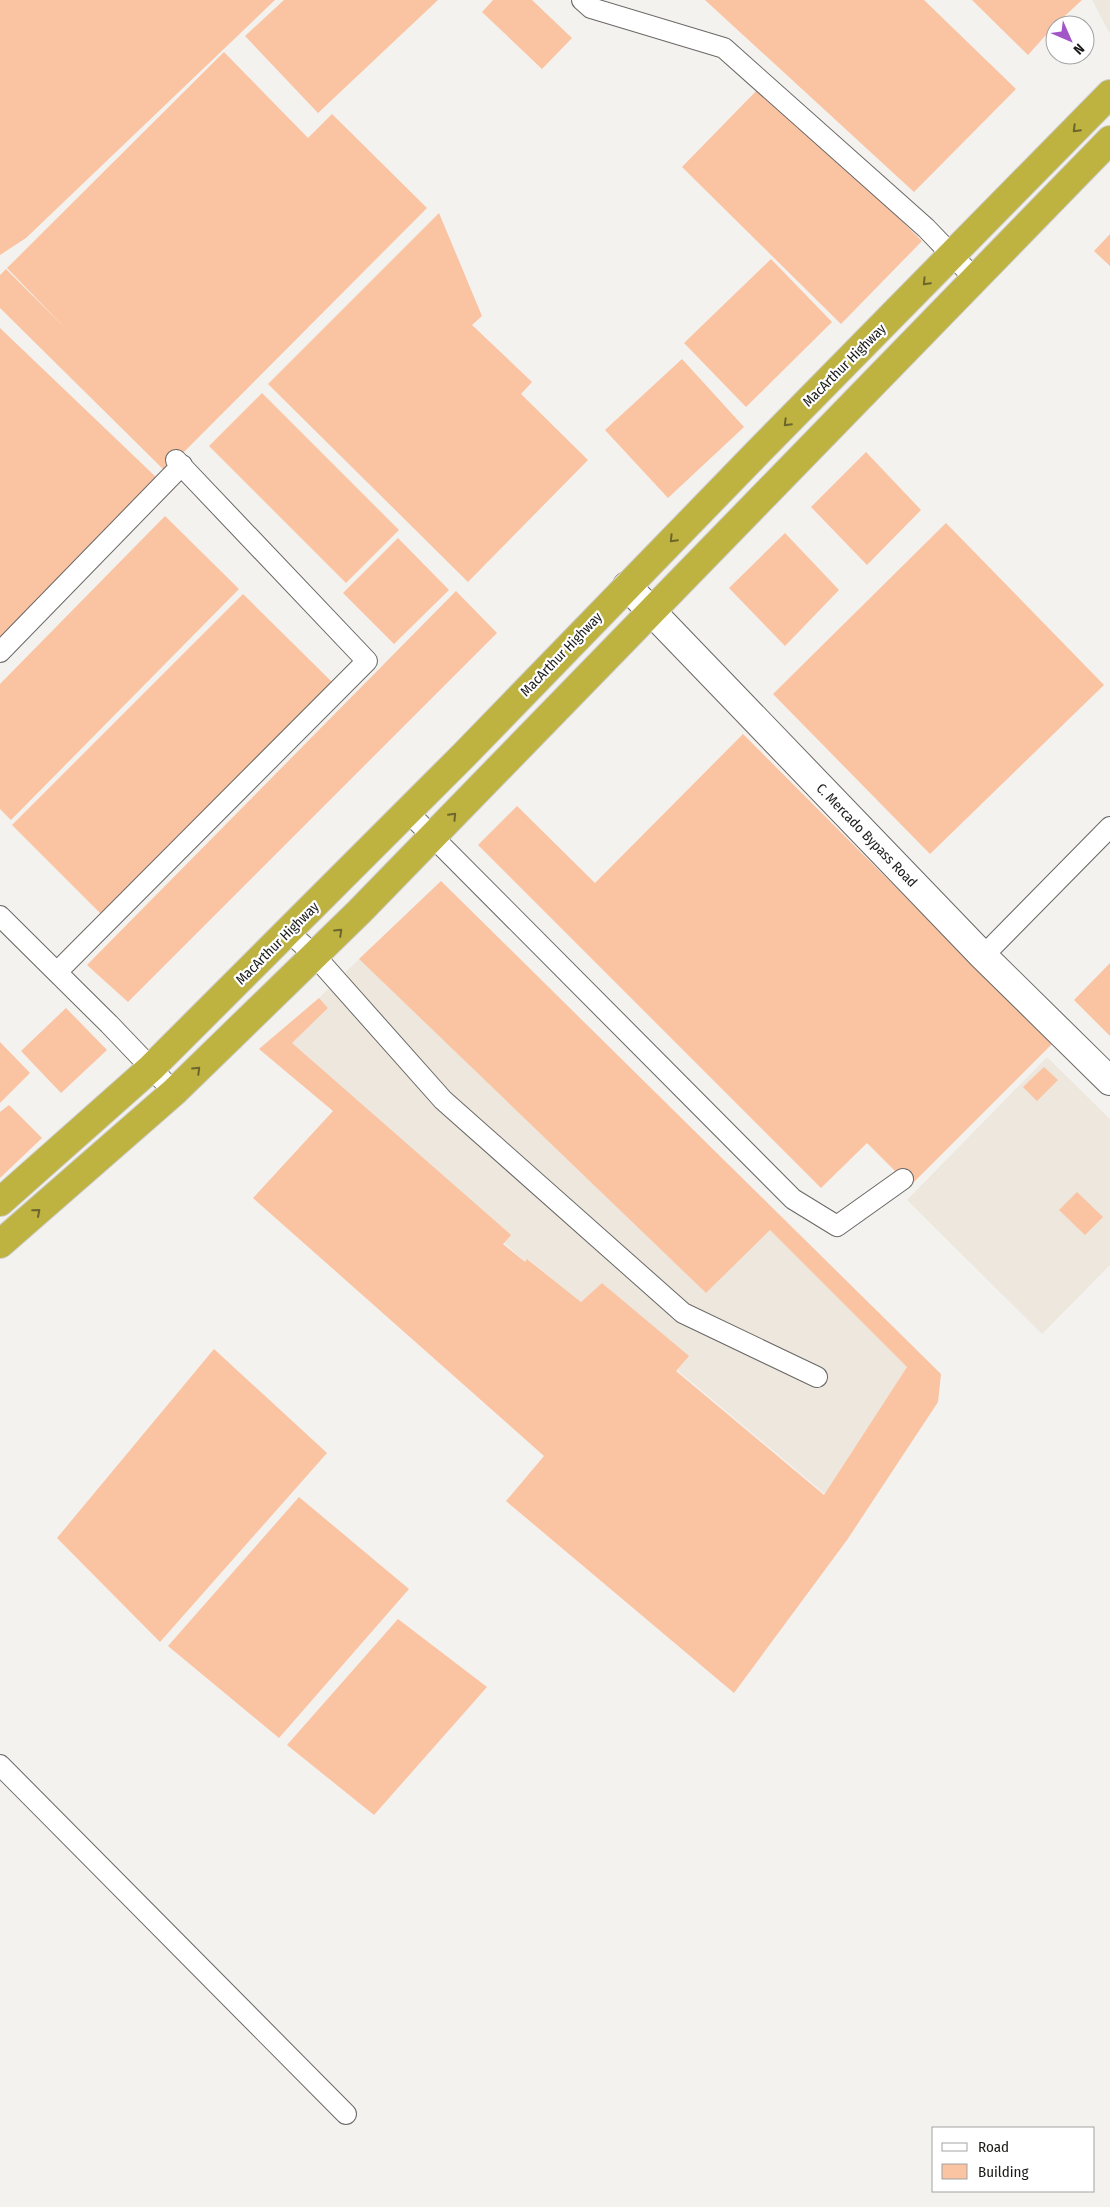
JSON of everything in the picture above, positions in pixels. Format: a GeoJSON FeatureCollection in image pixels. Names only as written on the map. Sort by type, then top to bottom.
{"type":"FeatureCollection","features":[{"type":"Feature","properties":{"kind":"highway","name":"MacArthur Highway"},"geometry":{"type":"LineString","coordinates":[[0,1202],[151,1068],[408,812],[1110,94]]}},
{"type":"Feature","properties":{"kind":"highway"},"geometry":{"type":"LineString","coordinates":[[0,1244],[174,1092],[315,956],[653,612],[1110,140]]}},
{"type":"Feature","properties":{"kind":"street","name":"C. Mercado Bypass Road"},"geometry":{"type":"LineString","coordinates":[[627,586],[983,956],[1110,1081]]}},
{"type":"Feature","properties":{"kind":"lane"},"geometry":{"type":"LineString","coordinates":[[582,0],[591,8],[724,48],[926,228],[976,280]]}},
{"type":"Feature","properties":{"kind":"lane"},"geometry":{"type":"LineString","coordinates":[[0,652],[179,463],[367,660],[57,972]]}},
{"type":"Feature","properties":{"kind":"lane"},"geometry":{"type":"LineString","coordinates":[[408,812],[792,1199],[837,1226],[903,1179]]}},
{"type":"Feature","properties":{"kind":"lane"},"geometry":{"type":"LineString","coordinates":[[983,956],[1110,827]]}},
{"type":"Feature","properties":{"kind":"lane"},"geometry":{"type":"LineString","coordinates":[[0,916],[174,1092]]}},
{"type":"Feature","properties":{"kind":"lane"},"geometry":{"type":"LineString","coordinates":[[288,931],[315,956],[443,1100],[683,1313],[817,1377]]}},
{"type":"Feature","properties":{"kind":"lane"},"geometry":{"type":"LineString","coordinates":[[0,1766],[346,2114]]}},
{"type":"Feature","properties":{"kind":"shaded area"},"geometry":{"type":"Polygon","coordinates":[[[1092,0],[1110,0],[1110,34],[1092,0]]]}},
{"type":"Feature","properties":{"kind":"shaded area"},"geometry":{"type":"Polygon","coordinates":[[[359,959],[706,1293],[770,1230],[907,1367],[825,1494],[677,1370],[688,1356],[602,1283],[581,1302],[528,1259],[525,1262],[292,1043],[328,1008],[319,998],[359,959]]]}},
{"type":"Feature","properties":{"kind":"shaded area"},"geometry":{"type":"Polygon","coordinates":[[[1047,1057],[1110,1119],[1110,1265],[1042,1334],[907,1200],[1047,1057]]]}},
{"type":"Feature","properties":{"kind":"building"},"geometry":{"type":"Polygon","coordinates":[[[0,0],[275,0],[26,238],[0,255],[0,0]]]}},
{"type":"Feature","properties":{"kind":"building"},"geometry":{"type":"Polygon","coordinates":[[[284,0],[438,0],[318,113],[245,36],[284,0]]]}},
{"type":"Feature","properties":{"kind":"building"},"geometry":{"type":"Polygon","coordinates":[[[493,0],[532,0],[572,38],[542,69],[482,12],[493,0]]]}},
{"type":"Feature","properties":{"kind":"building"},"geometry":{"type":"Polygon","coordinates":[[[705,0],[924,0],[1016,89],[914,192],[705,0]]]}},
{"type":"Feature","properties":{"kind":"building"},"geometry":{"type":"Polygon","coordinates":[[[972,0],[1082,0],[1066,15],[1045,15],[1045,36],[1028,55],[972,0]]]}},
{"type":"Feature","properties":{"kind":"building"},"geometry":{"type":"Polygon","coordinates":[[[224,52],[308,138],[332,114],[427,208],[165,471],[0,308],[0,275],[6,269],[67,330],[7,268],[224,52]]]}},
{"type":"Feature","properties":{"kind":"building"},"geometry":{"type":"Polygon","coordinates":[[[763,84],[922,241],[841,324],[682,167],[763,84]]]}},
{"type":"Feature","properties":{"kind":"building"},"geometry":{"type":"Polygon","coordinates":[[[439,213],[482,316],[472,325],[532,382],[521,394],[588,460],[468,582],[268,384],[439,213]]]}},
{"type":"Feature","properties":{"kind":"building"},"geometry":{"type":"Polygon","coordinates":[[[1110,234],[1110,266],[1094,251],[1110,234]]]}},
{"type":"Feature","properties":{"kind":"building"},"geometry":{"type":"Polygon","coordinates":[[[771,259],[832,322],[746,407],[684,343],[771,259]]]}},
{"type":"Feature","properties":{"kind":"building"},"geometry":{"type":"Polygon","coordinates":[[[0,328],[158,479],[0,640],[0,328]]]}},
{"type":"Feature","properties":{"kind":"building"},"geometry":{"type":"Polygon","coordinates":[[[682,359],[744,427],[668,498],[605,430],[682,359]]]}},
{"type":"Feature","properties":{"kind":"building"},"geometry":{"type":"Polygon","coordinates":[[[262,393],[399,530],[346,583],[209,446],[262,393]]]}},
{"type":"Feature","properties":{"kind":"building"},"geometry":{"type":"Polygon","coordinates":[[[866,452],[921,510],[867,565],[811,507],[866,452]]]}},
{"type":"Feature","properties":{"kind":"building"},"geometry":{"type":"Polygon","coordinates":[[[165,516],[239,589],[11,820],[0,809],[0,684],[165,516]]]}},
{"type":"Feature","properties":{"kind":"building"},"geometry":{"type":"Polygon","coordinates":[[[946,523],[1104,685],[930,854],[773,694],[946,523]]]}},
{"type":"Feature","properties":{"kind":"building"},"geometry":{"type":"Polygon","coordinates":[[[785,533],[839,590],[785,646],[729,588],[785,533]]]}},
{"type":"Feature","properties":{"kind":"building"},"geometry":{"type":"Polygon","coordinates":[[[398,538],[449,590],[394,644],[343,593],[398,538]]]}},
{"type":"Feature","properties":{"kind":"building"},"geometry":{"type":"Polygon","coordinates":[[[456,591],[497,633],[128,1002],[87,965],[456,591]]]}},
{"type":"Feature","properties":{"kind":"building"},"geometry":{"type":"Polygon","coordinates":[[[243,594],[332,682],[101,914],[12,825],[243,594]]]}},
{"type":"Feature","properties":{"kind":"building"},"geometry":{"type":"Polygon","coordinates":[[[743,734],[1052,1044],[910,1186],[867,1143],[821,1188],[478,845],[517,806],[595,883],[743,734]]]}},
{"type":"Feature","properties":{"kind":"building"},"geometry":{"type":"Polygon","coordinates":[[[441,881],[941,1374],[938,1402],[847,1540],[734,1693],[506,1501],[544,1456],[253,1198],[333,1111],[259,1049],[319,998],[328,1008],[292,1043],[511,1235],[503,1244],[525,1262],[527,1259],[581,1302],[602,1283],[689,1356],[676,1371],[824,1495],[907,1367],[770,1230],[706,1293],[359,959],[441,881]]]}},
{"type":"Feature","properties":{"kind":"building"},"geometry":{"type":"Polygon","coordinates":[[[1110,963],[1110,1036],[1074,1000],[1110,963]]]}},
{"type":"Feature","properties":{"kind":"building"},"geometry":{"type":"Polygon","coordinates":[[[66,1008],[107,1050],[61,1093],[21,1051],[66,1008]]]}},
{"type":"Feature","properties":{"kind":"building"},"geometry":{"type":"Polygon","coordinates":[[[0,1042],[30,1073],[0,1103],[0,1042]]]}},
{"type":"Feature","properties":{"kind":"building"},"geometry":{"type":"Polygon","coordinates":[[[1044,1067],[1058,1080],[1037,1101],[1023,1087],[1044,1067]]]}},
{"type":"Feature","properties":{"kind":"building"},"geometry":{"type":"Polygon","coordinates":[[[9,1105],[42,1138],[0,1178],[0,1112],[9,1105]]]}},
{"type":"Feature","properties":{"kind":"building"},"geometry":{"type":"Polygon","coordinates":[[[1077,1192],[1103,1217],[1085,1235],[1059,1210],[1077,1192]]]}},
{"type":"Feature","properties":{"kind":"building"},"geometry":{"type":"Polygon","coordinates":[[[214,1349],[327,1453],[160,1642],[57,1538],[214,1349]]]}},
{"type":"Feature","properties":{"kind":"building"},"geometry":{"type":"Polygon","coordinates":[[[299,1497],[409,1589],[279,1738],[168,1646],[299,1497]]]}},
{"type":"Feature","properties":{"kind":"building"},"geometry":{"type":"Polygon","coordinates":[[[398,1619],[487,1687],[374,1815],[287,1745],[398,1619]]]}}]}
